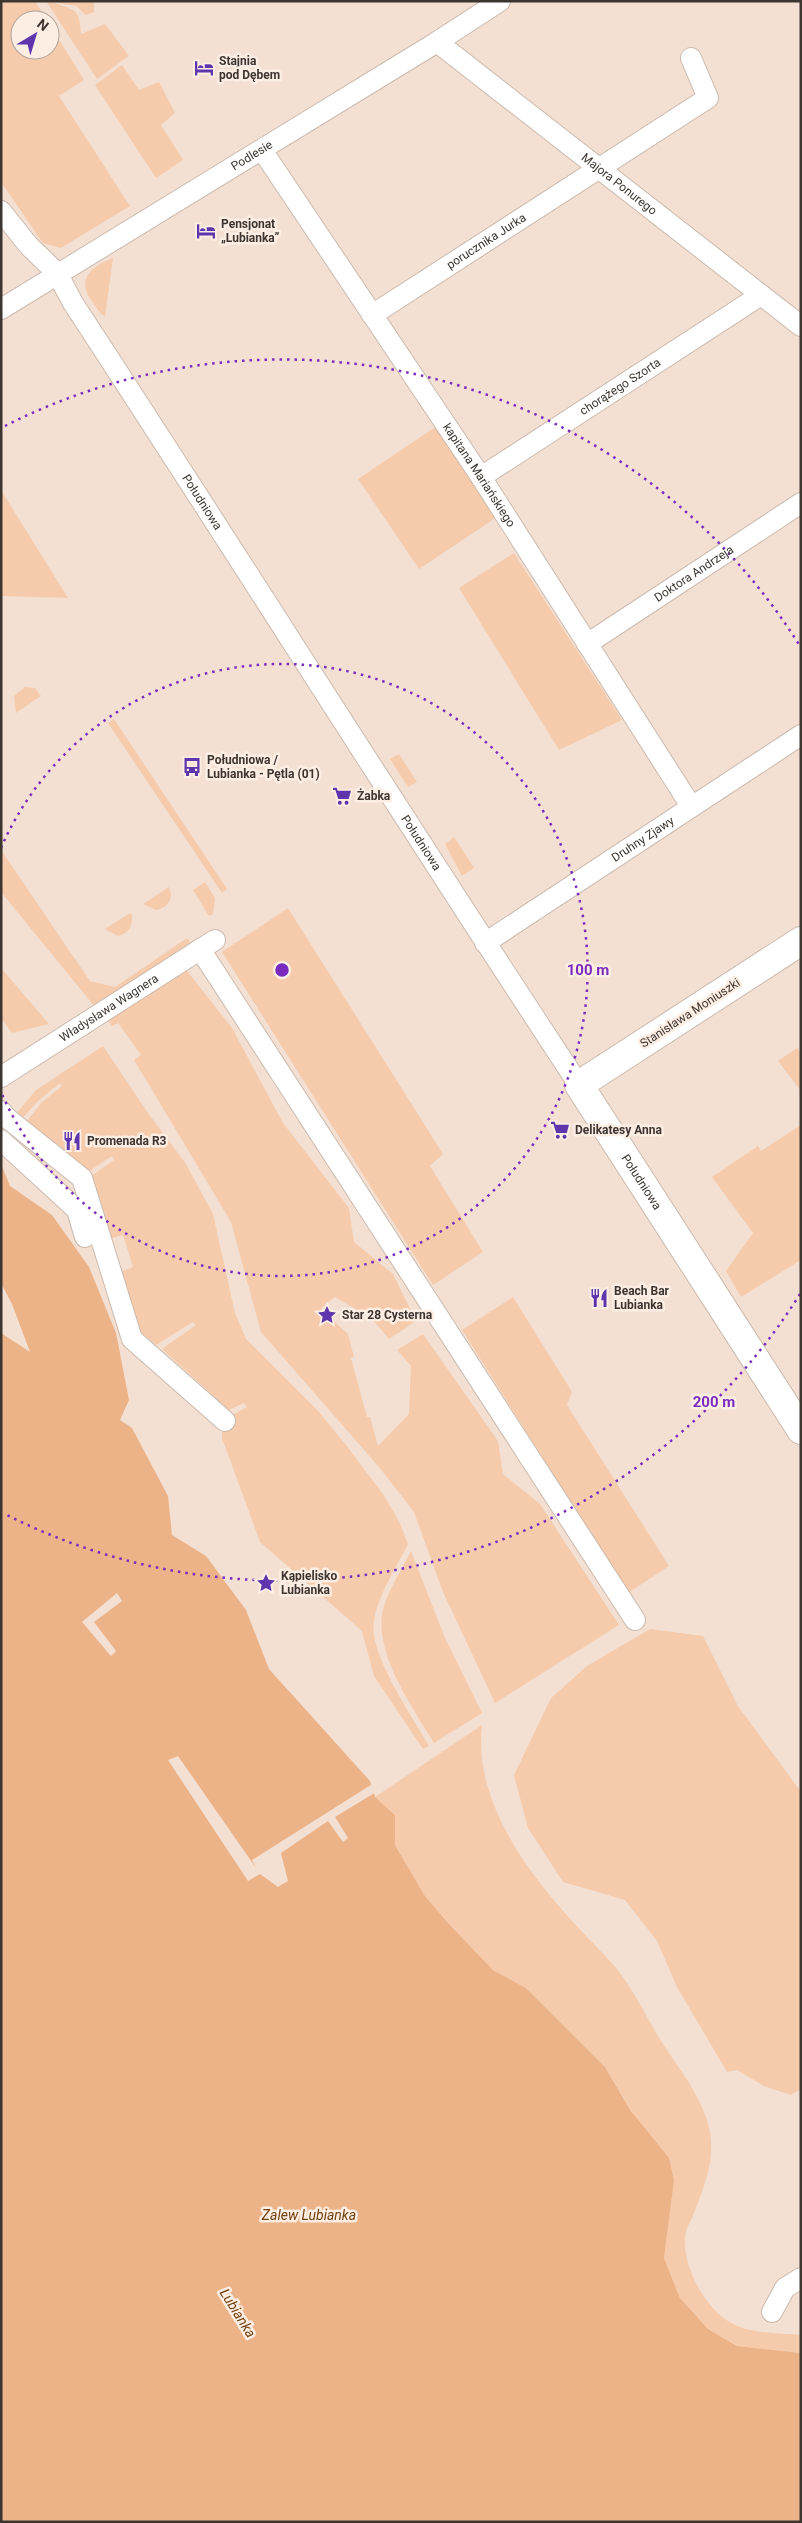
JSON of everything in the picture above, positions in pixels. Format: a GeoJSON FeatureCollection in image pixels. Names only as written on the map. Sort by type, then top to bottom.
{"type":"FeatureCollection","features":[{"type":"Feature","properties":{"kind":"street","name":"Podlesie"},"geometry":{"type":"LineString","coordinates":[[1,309],[437,42],[500,1]]}},
{"type":"Feature","properties":{"kind":"street","name":"Majora Ponurego"},"geometry":{"type":"LineString","coordinates":[[437,42],[801,326]]}},
{"type":"Feature","properties":{"kind":"street","name":"porucznika Jurka"},"geometry":{"type":"LineString","coordinates":[[372,315],[708,98],[691,58]]}},
{"type":"Feature","properties":{"kind":"street","name":"kapitana Mariańskiego"},"geometry":{"type":"LineString","coordinates":[[262,150],[481,477],[691,806]]}},
{"type":"Feature","properties":{"kind":"street","name":"Południowa"},"geometry":{"type":"LineString","coordinates":[[1,211],[29,246],[57,273],[485,943],[801,1430]]}},
{"type":"Feature","properties":{"kind":"street","name":"chorążego Szorta"},"geometry":{"type":"LineString","coordinates":[[481,477],[761,295]]}},
{"type":"Feature","properties":{"kind":"street","name":"Doktora Andrzeja"},"geometry":{"type":"LineString","coordinates":[[587,644],[801,503]]}},
{"type":"Feature","properties":{"kind":"street","name":"Druhny Zjawy"},"geometry":{"type":"LineString","coordinates":[[485,943],[801,735]]}},
{"type":"Feature","properties":{"kind":"street","name":"Stanisława Moniuszki"},"geometry":{"type":"LineString","coordinates":[[579,1086],[801,941]]}},
{"type":"Feature","properties":{"kind":"street","name":"Władysława Wagnera"},"geometry":{"type":"LineString","coordinates":[[1,1077],[207,944],[635,1620]]}},
{"type":"Feature","properties":{"kind":"street"},"geometry":{"type":"LineString","coordinates":[[67,1048],[92,1018]]}},
{"type":"Feature","properties":{"kind":"street"},"geometry":{"type":"LineString","coordinates":[[1,1111],[7,1118],[82,1178],[132,1339],[220,1421],[174,1384],[161,1379],[120,1339],[76,1210],[1,1140]]}},
{"type":"Feature","properties":{"kind":"street"},"geometry":{"type":"LineString","coordinates":[[772,2312],[785,2288],[801,2278]]}},
{"type":"Feature","properties":{"kind":"shaded area"},"geometry":{"type":"Polygon","coordinates":[[[1,1],[35,1],[41,10],[10,10],[10,60],[60,60],[60,41],[84,80],[59,96],[130,206],[61,248],[43,243],[1,182],[1,1]]]}},
{"type":"Feature","properties":{"kind":"shaded area"},"geometry":{"type":"Polygon","coordinates":[[[46,1],[94,1],[94,12],[86,15],[76,6],[52,2],[75,11],[79,19],[81,34],[105,24],[129,56],[97,79],[60,22],[60,10],[52,10],[46,1]]]}},
{"type":"Feature","properties":{"kind":"shaded area"},"geometry":{"type":"Polygon","coordinates":[[[122,65],[139,90],[159,82],[175,113],[161,125],[183,160],[156,178],[95,85],[122,65]]]}},
{"type":"Feature","properties":{"kind":"shaded area"},"geometry":{"type":"Polygon","coordinates":[[[113,258],[105,317],[98,311],[90,298],[85,284],[89,273],[113,258]]]}},
{"type":"Feature","properties":{"kind":"shaded area"},"geometry":{"type":"Polygon","coordinates":[[[437,426],[497,517],[419,569],[358,479],[437,426]]]}},
{"type":"Feature","properties":{"kind":"shaded area"},"geometry":{"type":"Polygon","coordinates":[[[1,490],[68,598],[1,596],[1,490]]]}},
{"type":"Feature","properties":{"kind":"shaded area"},"geometry":{"type":"Polygon","coordinates":[[[514,553],[622,720],[559,750],[459,588],[514,553]]]}},
{"type":"Feature","properties":{"kind":"shaded area"},"geometry":{"type":"Polygon","coordinates":[[[25,687],[35,688],[41,696],[16,713],[14,696],[25,687]]]}},
{"type":"Feature","properties":{"kind":"shaded area"},"geometry":{"type":"Polygon","coordinates":[[[114,719],[227,889],[222,893],[108,723],[114,719]]]}},
{"type":"Feature","properties":{"kind":"shaded area"},"geometry":{"type":"Polygon","coordinates":[[[399,754],[417,782],[408,787],[390,759],[399,754]]]}},
{"type":"Feature","properties":{"kind":"shaded area"},"geometry":{"type":"Polygon","coordinates":[[[454,837],[474,868],[462,876],[445,844],[454,837]]]}},
{"type":"Feature","properties":{"kind":"shaded area"},"geometry":{"type":"Polygon","coordinates":[[[1,850],[90,981],[115,987],[187,938],[192,945],[95,1007],[1,892],[1,850]]]}},
{"type":"Feature","properties":{"kind":"shaded area"},"geometry":{"type":"Polygon","coordinates":[[[205,882],[215,898],[213,914],[209,916],[193,890],[205,882]]]}},
{"type":"Feature","properties":{"kind":"shaded area"},"geometry":{"type":"Polygon","coordinates":[[[169,887],[170,899],[164,907],[156,910],[143,904],[169,887]]]}},
{"type":"Feature","properties":{"kind":"shaded area"},"geometry":{"type":"Polygon","coordinates":[[[288,908],[443,1154],[430,1166],[483,1252],[433,1285],[222,952],[288,908]]]}},
{"type":"Feature","properties":{"kind":"shaded area"},"geometry":{"type":"Polygon","coordinates":[[[130,913],[132,915],[132,922],[130,928],[125,933],[118,936],[105,929],[130,913]]]}},
{"type":"Feature","properties":{"kind":"shaded area"},"geometry":{"type":"Polygon","coordinates":[[[184,967],[232,1028],[283,1123],[349,1208],[354,1242],[393,1274],[416,1321],[389,1339],[372,1319],[335,1297],[321,1309],[348,1334],[354,1357],[351,1358],[367,1417],[370,1417],[378,1446],[409,1414],[411,1366],[397,1350],[423,1334],[498,1441],[503,1474],[540,1504],[619,1625],[495,1703],[443,1592],[414,1512],[379,1467],[261,1332],[231,1222],[134,1060],[141,1055],[118,1023],[112,1026],[107,1019],[184,967]]]}},
{"type":"Feature","properties":{"kind":"shaded area"},"geometry":{"type":"Polygon","coordinates":[[[1,968],[49,1024],[12,1033],[1,1018],[1,968]]]}},
{"type":"Feature","properties":{"kind":"shaded area"},"geometry":{"type":"Polygon","coordinates":[[[103,1046],[148,1113],[186,1164],[213,1214],[235,1313],[246,1339],[319,1412],[383,1494],[399,1521],[408,1544],[379,1601],[374,1621],[374,1634],[384,1667],[429,1746],[423,1749],[374,1676],[362,1631],[260,1542],[222,1438],[222,1427],[230,1416],[247,1407],[244,1403],[229,1410],[162,1349],[196,1325],[193,1322],[156,1345],[137,1329],[120,1272],[133,1267],[123,1235],[109,1239],[91,1176],[114,1160],[112,1156],[88,1172],[26,1122],[42,1102],[62,1086],[60,1083],[39,1100],[21,1120],[15,1115],[36,1090],[103,1046]]]}},
{"type":"Feature","properties":{"kind":"shaded area"},"geometry":{"type":"Polygon","coordinates":[[[797,1048],[801,1054],[801,1091],[778,1061],[797,1048]]]}},
{"type":"Feature","properties":{"kind":"shaded area"},"geometry":{"type":"Polygon","coordinates":[[[801,1125],[801,1260],[741,1297],[726,1271],[753,1233],[712,1177],[758,1146],[761,1151],[801,1125]]]}},
{"type":"Feature","properties":{"kind":"shaded area"},"geometry":{"type":"Polygon","coordinates":[[[513,1297],[572,1392],[567,1405],[669,1566],[628,1593],[462,1330],[513,1297]]]}},
{"type":"Feature","properties":{"kind":"shaded area"},"geometry":{"type":"Polygon","coordinates":[[[411,1551],[445,1638],[482,1713],[434,1743],[396,1677],[383,1641],[382,1623],[384,1606],[411,1551]]]}},
{"type":"Feature","properties":{"kind":"shaded area"},"geometry":{"type":"Polygon","coordinates":[[[650,1629],[703,1636],[738,1706],[801,1792],[801,2089],[791,2095],[764,2086],[737,2070],[727,2072],[677,1987],[657,1941],[625,1900],[563,1882],[528,1828],[514,1775],[551,1698],[587,1666],[650,1629]]]}},
{"type":"Feature","properties":{"kind":"shaded area"},"geometry":{"type":"Polygon","coordinates":[[[482,1725],[481,1750],[485,1775],[492,1799],[514,1845],[543,1887],[622,1976],[689,2082],[704,2113],[711,2142],[709,2169],[686,2231],[685,2243],[686,2257],[696,2284],[713,2308],[733,2324],[749,2330],[801,2335],[801,2353],[737,2346],[708,2329],[680,2298],[664,2258],[674,2181],[605,2067],[526,1988],[493,1970],[449,1924],[425,1896],[395,1845],[395,1815],[375,1797],[482,1725]]]}},
{"type":"Feature","properties":{"kind":"water","name":"Zalew Lubianka"},"geometry":{"type":"Polygon","coordinates":[[[1,1164],[10,1186],[52,1215],[89,1267],[116,1333],[129,1400],[120,1420],[132,1428],[168,1496],[172,1535],[206,1556],[246,1610],[269,1669],[370,1781],[375,1797],[395,1815],[395,1845],[425,1896],[493,1970],[526,1988],[605,2067],[631,2111],[669,2158],[674,2181],[664,2258],[680,2298],[708,2329],[737,2346],[801,2353],[801,2522],[1,2522],[1,1164]]]}},
{"type":"Feature","properties":{"kind":"pier"},"geometry":{"type":"Polygon","coordinates":[[[1,1283],[12,1304],[30,1352],[1,1333],[1,1283]]]}},
{"type":"Feature","properties":{"kind":"pier"},"geometry":{"type":"Polygon","coordinates":[[[117,1593],[122,1601],[94,1622],[116,1651],[111,1656],[82,1622],[117,1593]]]}},
{"type":"Feature","properties":{"kind":"pier"},"geometry":{"type":"Polygon","coordinates":[[[178,1756],[256,1868],[252,1860],[374,1783],[376,1792],[335,1817],[348,1838],[343,1842],[328,1821],[281,1853],[288,1881],[278,1887],[260,1874],[248,1881],[168,1760],[178,1756]]]}},
{"type":"Feature","properties":{"kind":"place","name":"Stajnia pod Dębem"},"geometry":{"type":"Point","coordinates":[204,68]}},
{"type":"Feature","properties":{"kind":"place","name":"Pensjonat „Lubianka”"},"geometry":{"type":"Point","coordinates":[206,231]}},
{"type":"Feature","properties":{"kind":"place","name":"Południowa / Lubianka - Pętla (01)"},"geometry":{"type":"Point","coordinates":[192,767]}},
{"type":"Feature","properties":{"kind":"place","name":"Żabka"},"geometry":{"type":"Point","coordinates":[342,796]}},
{"type":"Feature","properties":{"kind":"place","name":"Delikatesy Anna"},"geometry":{"type":"Point","coordinates":[560,1130]}},
{"type":"Feature","properties":{"kind":"place","name":"Promenada R3"},"geometry":{"type":"Point","coordinates":[72,1141]}},
{"type":"Feature","properties":{"kind":"place","name":"Beach Bar Lubianka"},"geometry":{"type":"Point","coordinates":[599,1298]}},
{"type":"Feature","properties":{"kind":"place","name":"Star 28 Cysterna"},"geometry":{"type":"Point","coordinates":[327,1315]}},
{"type":"Feature","properties":{"kind":"place","name":"Kąpielisko Lubianka"},"geometry":{"type":"Point","coordinates":[266,1583]}},
{"type":"Feature","properties":{"kind":"water label","name":"Lubianka"},"geometry":{"type":"Point","coordinates":[238,2313]}}]}
